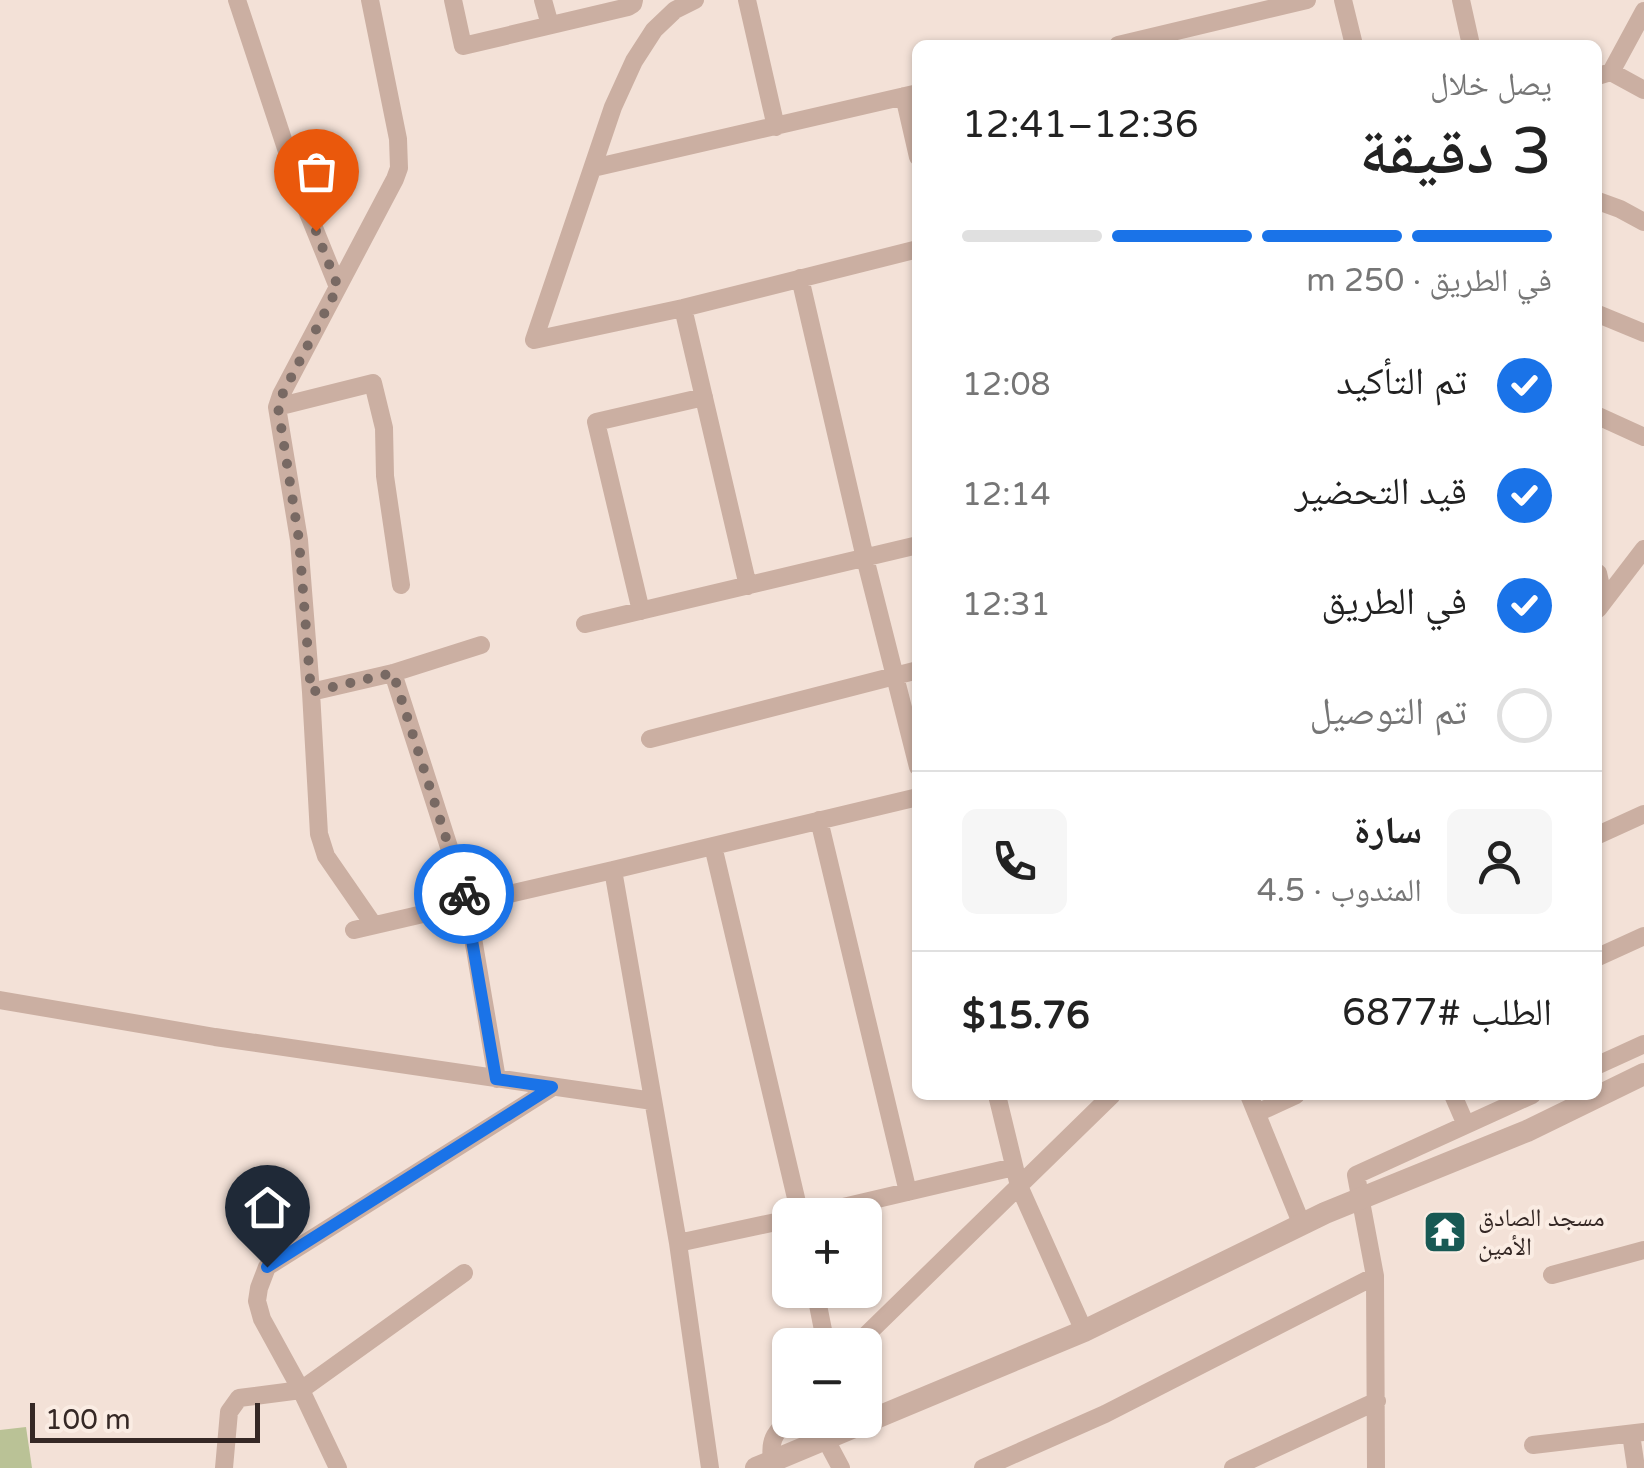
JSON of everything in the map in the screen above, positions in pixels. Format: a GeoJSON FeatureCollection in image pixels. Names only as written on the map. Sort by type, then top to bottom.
{"type":"FeatureCollection","features":[{"type":"Feature","properties":{"kind":"street"},"geometry":{"type":"LineString","coordinates":[[237,0],[304,203],[338,287]]}},
{"type":"Feature","properties":{"kind":"street"},"geometry":{"type":"LineString","coordinates":[[370,0],[398,139],[399,168],[278,407],[299,540],[318,834],[326,856],[373,924]]}},
{"type":"Feature","properties":{"kind":"street"},"geometry":{"type":"LineString","coordinates":[[453,0],[464,46],[628,7],[634,0]]}},
{"type":"Feature","properties":{"kind":"street"},"geometry":{"type":"LineString","coordinates":[[543,0],[550,25]]}},
{"type":"Feature","properties":{"kind":"street"},"geometry":{"type":"LineString","coordinates":[[695,0],[664,20],[634,61],[613,107],[534,340],[684,308],[912,250]]}},
{"type":"Feature","properties":{"kind":"street"},"geometry":{"type":"LineString","coordinates":[[747,0],[776,126]]}},
{"type":"Feature","properties":{"kind":"street"},"geometry":{"type":"LineString","coordinates":[[1222,0],[1227,19]]}},
{"type":"Feature","properties":{"kind":"street"},"geometry":{"type":"LineString","coordinates":[[1139,40],[1308,0]]}},
{"type":"Feature","properties":{"kind":"street"},"geometry":{"type":"LineString","coordinates":[[1344,0],[1353,40]]}},
{"type":"Feature","properties":{"kind":"street"},"geometry":{"type":"LineString","coordinates":[[1461,0],[1470,40]]}},
{"type":"Feature","properties":{"kind":"street"},"geometry":{"type":"LineString","coordinates":[[1644,11],[1604,74],[1644,90]]}},
{"type":"Feature","properties":{"kind":"street"},"geometry":{"type":"LineString","coordinates":[[593,168],[910,94]]}},
{"type":"Feature","properties":{"kind":"street"},"geometry":{"type":"LineString","coordinates":[[1602,202],[1644,222]]}},
{"type":"Feature","properties":{"kind":"street"},"geometry":{"type":"LineString","coordinates":[[800,278],[912,743]]}},
{"type":"Feature","properties":{"kind":"street"},"geometry":{"type":"LineString","coordinates":[[684,308],[748,586]]}},
{"type":"Feature","properties":{"kind":"street"},"geometry":{"type":"LineString","coordinates":[[1602,316],[1644,333]]}},
{"type":"Feature","properties":{"kind":"street"},"geometry":{"type":"LineString","coordinates":[[278,407],[372,384],[384,428],[385,476],[402,586]]}},
{"type":"Feature","properties":{"kind":"street"},"geometry":{"type":"LineString","coordinates":[[641,611],[596,422],[704,398]]}},
{"type":"Feature","properties":{"kind":"street"},"geometry":{"type":"LineString","coordinates":[[1602,418],[1644,437]]}},
{"type":"Feature","properties":{"kind":"street"},"geometry":{"type":"LineString","coordinates":[[585,624],[912,546]]}},
{"type":"Feature","properties":{"kind":"street"},"geometry":{"type":"LineString","coordinates":[[1602,603],[1644,549]]}},
{"type":"Feature","properties":{"kind":"street"},"geometry":{"type":"LineString","coordinates":[[311,692],[393,673],[481,645]]}},
{"type":"Feature","properties":{"kind":"street"},"geometry":{"type":"LineString","coordinates":[[650,739],[912,671]]}},
{"type":"Feature","properties":{"kind":"street"},"geometry":{"type":"LineString","coordinates":[[393,673],[467,903],[496,1079]]}},
{"type":"Feature","properties":{"kind":"street"},"geometry":{"type":"LineString","coordinates":[[354,930],[912,797]]}},
{"type":"Feature","properties":{"kind":"street"},"geometry":{"type":"LineString","coordinates":[[1602,834],[1644,814]]}},
{"type":"Feature","properties":{"kind":"street"},"geometry":{"type":"LineString","coordinates":[[819,820],[908,1192]]}},
{"type":"Feature","properties":{"kind":"street"},"geometry":{"type":"LineString","coordinates":[[714,846],[796,1198]]}},
{"type":"Feature","properties":{"kind":"street"},"geometry":{"type":"LineString","coordinates":[[613,870],[678,1243],[710,1468]]}},
{"type":"Feature","properties":{"kind":"street"},"geometry":{"type":"LineString","coordinates":[[1602,955],[1644,936]]}},
{"type":"Feature","properties":{"kind":"street"},"geometry":{"type":"LineString","coordinates":[[0,1000],[653,1101]]}},
{"type":"Feature","properties":{"kind":"street"},"geometry":{"type":"LineString","coordinates":[[1602,1063],[1644,1044]]}},
{"type":"Feature","properties":{"kind":"street"},"geometry":{"type":"LineString","coordinates":[[1602,1094],[1644,1074]]}},
{"type":"Feature","properties":{"kind":"street"},"geometry":{"type":"LineString","coordinates":[[338,1468],[262,1319],[257,1301],[267,1267],[552,1087]]}},
{"type":"Feature","properties":{"kind":"street"},"geometry":{"type":"LineString","coordinates":[[998,1100],[1017,1176],[1084,1331]]}},
{"type":"Feature","properties":{"kind":"street"},"geometry":{"type":"LineString","coordinates":[[872,1328],[1017,1176],[1106,1100]]}},
{"type":"Feature","properties":{"kind":"street"},"geometry":{"type":"LineString","coordinates":[[1252,1100],[1302,1225]]}},
{"type":"Feature","properties":{"kind":"street"},"geometry":{"type":"LineString","coordinates":[[1258,1113],[1285,1100]]}},
{"type":"Feature","properties":{"kind":"street"},"geometry":{"type":"LineString","coordinates":[[1455,1100],[1466,1126]]}},
{"type":"Feature","properties":{"kind":"street"},"geometry":{"type":"LineString","coordinates":[[1376,1468],[1375,1276],[1356,1174],[1521,1100]]}},
{"type":"Feature","properties":{"kind":"street"},"geometry":{"type":"LineString","coordinates":[[882,1414],[1084,1331],[1361,1198],[1527,1131],[1591,1100]]}},
{"type":"Feature","properties":{"kind":"street"},"geometry":{"type":"LineString","coordinates":[[882,1198],[1017,1176]]}},
{"type":"Feature","properties":{"kind":"street"},"geometry":{"type":"LineString","coordinates":[[678,1243],[772,1223]]}},
{"type":"Feature","properties":{"kind":"street"},"geometry":{"type":"LineString","coordinates":[[1552,1275],[1644,1250]]}},
{"type":"Feature","properties":{"kind":"street"},"geometry":{"type":"LineString","coordinates":[[224,1468],[229,1412],[239,1398],[300,1390],[464,1273]]}},
{"type":"Feature","properties":{"kind":"street"},"geometry":{"type":"LineString","coordinates":[[984,1468],[1106,1414],[1375,1276]]}},
{"type":"Feature","properties":{"kind":"street"},"geometry":{"type":"LineString","coordinates":[[1233,1468],[1377,1401]]}},
{"type":"Feature","properties":{"kind":"street"},"geometry":{"type":"LineString","coordinates":[[1533,1445],[1638,1433],[1636,1468]]}},
{"type":"Feature","properties":{"kind":"street"},"geometry":{"type":"LineString","coordinates":[[764,1464],[773,1438]]}},
{"type":"Feature","properties":{"kind":"street"},"geometry":{"type":"LineString","coordinates":[[764,1464],[825,1438],[841,1468]]}},
{"type":"Feature","properties":{"kind":"green space"},"geometry":{"type":"Polygon","coordinates":[[[26,1427],[32,1468],[0,1468],[0,1430],[26,1427]]]}},
{"type":"Feature","properties":{"kind":"way so far"},"geometry":{"type":"LineString","coordinates":[[316,231],[338,287],[278,407],[299,540],[311,692],[393,673],[464,894]]}},
{"type":"Feature","properties":{"kind":"place","name":"مسجد الصادق الأمين"},"geometry":{"type":"Point","coordinates":[1445,1232]}},
{"type":"Feature","properties":{"kind":"route"},"geometry":{"type":"LineString","coordinates":[[267,1267],[552,1087],[496,1079],[464,894]]}}]}
